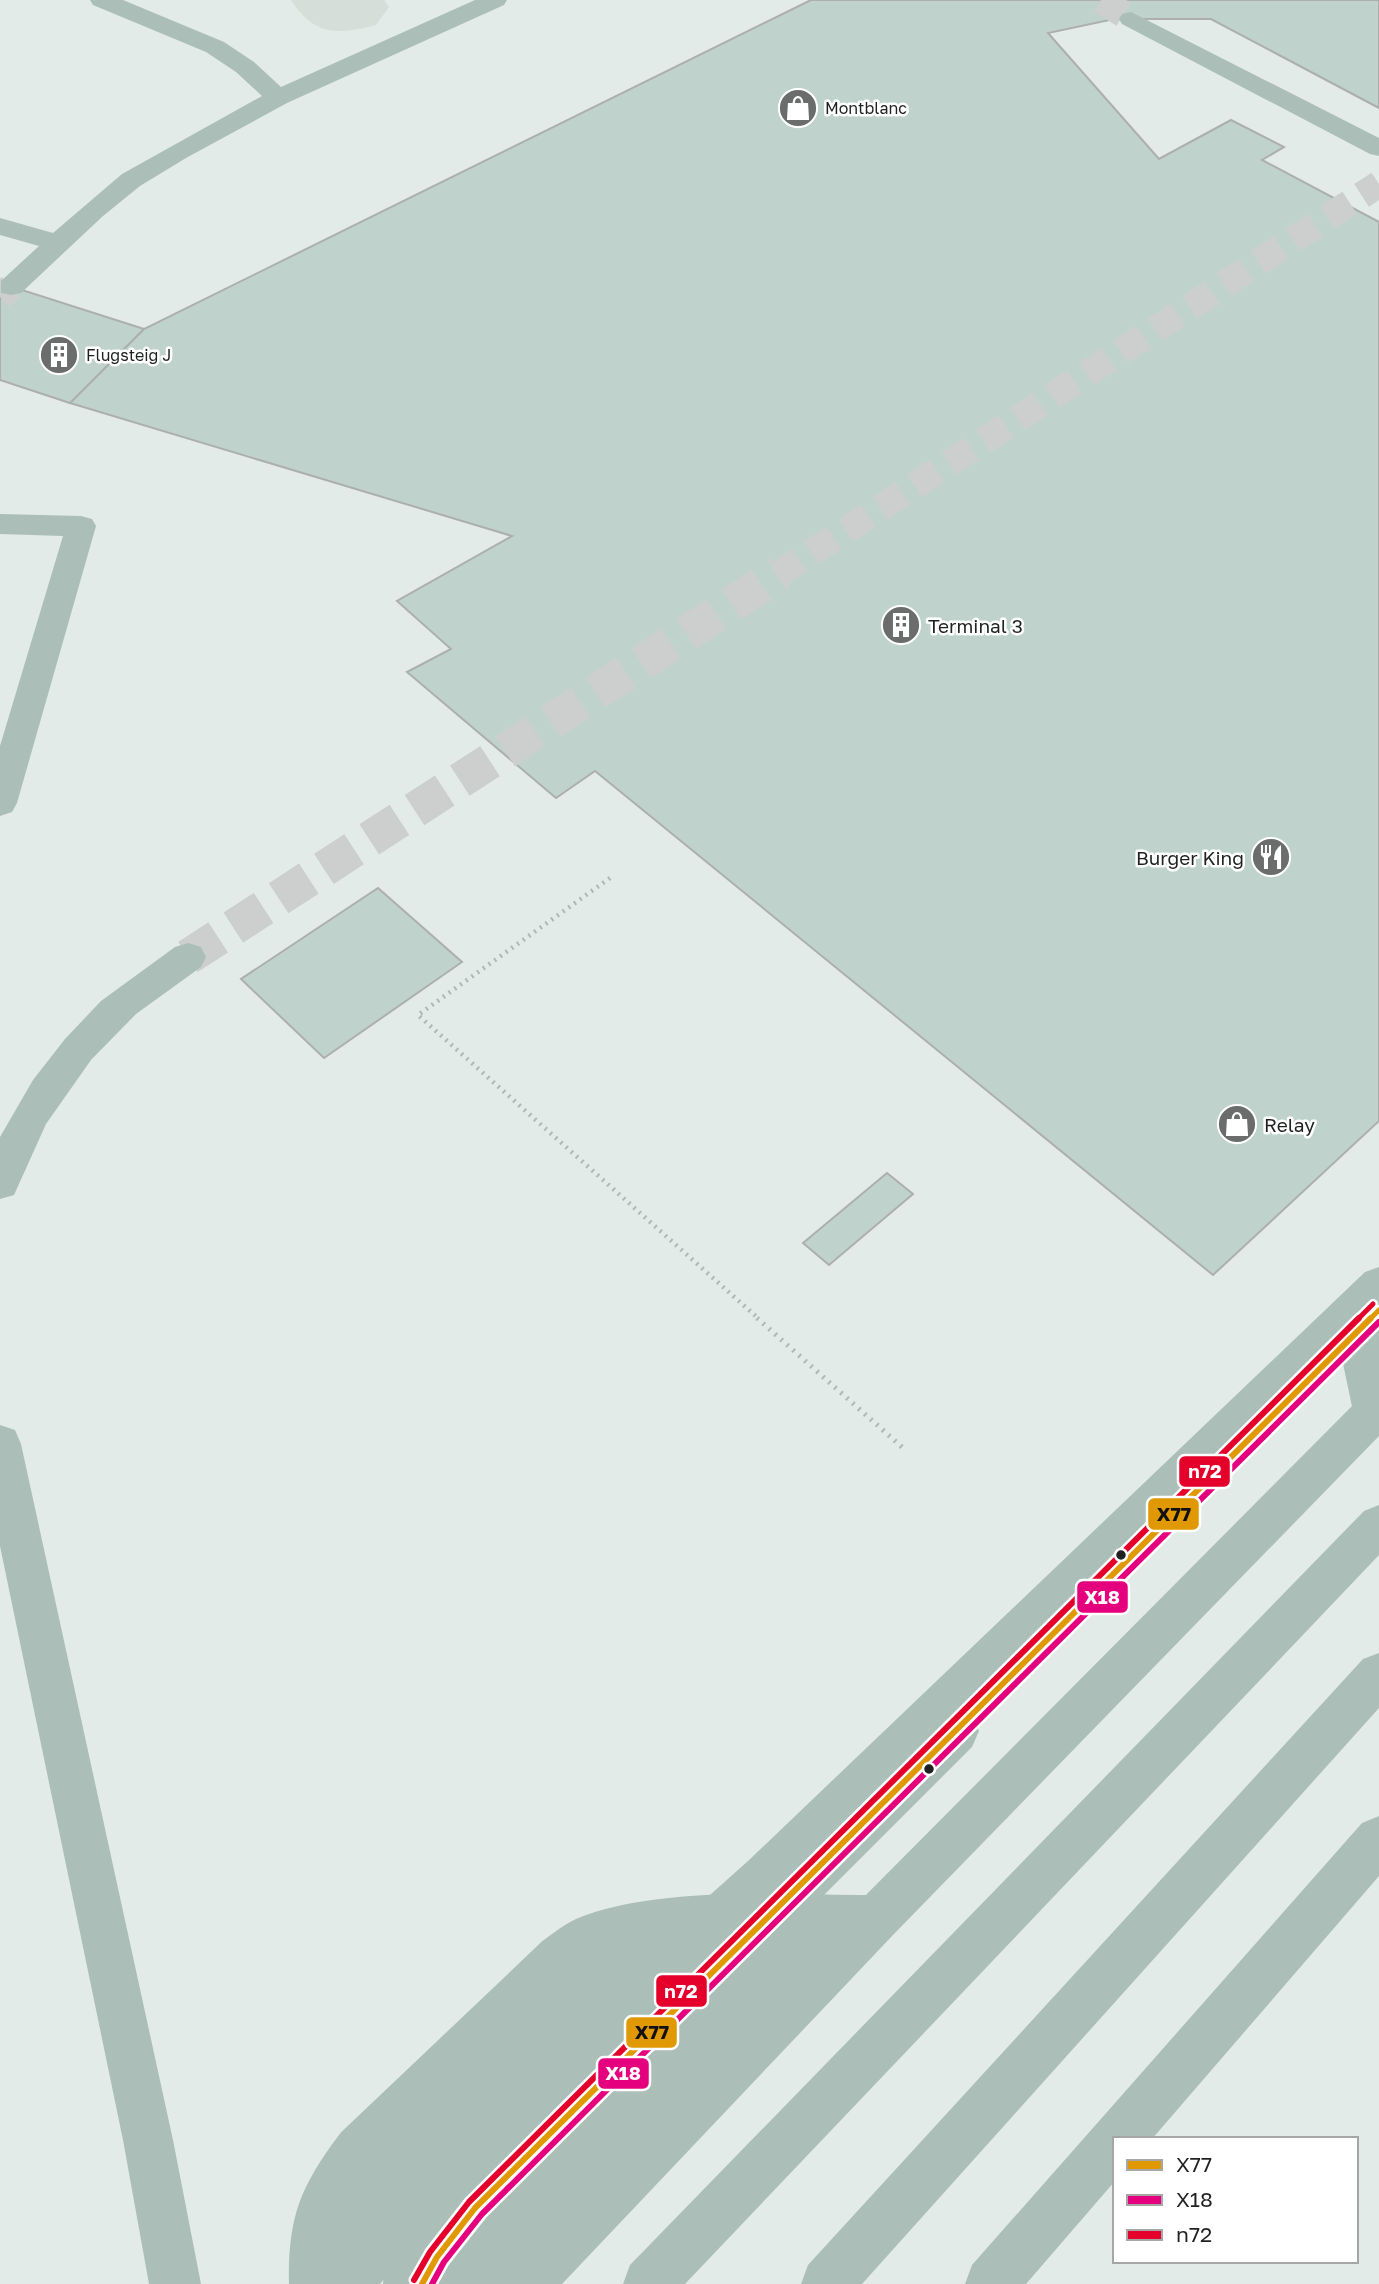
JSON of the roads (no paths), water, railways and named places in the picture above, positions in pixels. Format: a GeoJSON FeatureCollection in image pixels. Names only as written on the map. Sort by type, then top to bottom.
{"type":"FeatureCollection","features":[{"type":"Feature","properties":{"kind":"lane"},"geometry":{"type":"LineString","coordinates":[[102,0],[215,47],[245,67],[278,98]]}},
{"type":"Feature","properties":{"kind":"lane"},"geometry":{"type":"LineString","coordinates":[[11,287],[131,180],[177,152],[278,98],[495,0]]}},
{"type":"Feature","properties":{"kind":"lane"},"geometry":{"type":"LineString","coordinates":[[1131,19],[1379,148]]}},
{"type":"Feature","properties":{"kind":"lane"},"geometry":{"type":"LineString","coordinates":[[0,226],[58,243]]}},
{"type":"Feature","properties":{"kind":"lane"},"geometry":{"type":"LineString","coordinates":[[0,524],[81,526],[0,803]]}},
{"type":"Feature","properties":{"kind":"lane"},"geometry":{"type":"LineString","coordinates":[[0,1184],[12,1149],[58,1071],[116,1010],[188,957]]}},
{"type":"Feature","properties":{"kind":"lane"},"geometry":{"type":"LineString","coordinates":[[526,2284],[876,1918],[1378,1408],[1371,1300]]}},
{"type":"Feature","properties":{"kind":"lane"},"geometry":{"type":"LineString","coordinates":[[346,2284],[375,2248],[637,1993],[722,1918],[1371,1300]]}},
{"type":"Feature","properties":{"kind":"lane"},"geometry":{"type":"LineString","coordinates":[[422,2284],[437,2257],[475,2207],[1371,1300]]}},
{"type":"Feature","properties":{"kind":"lane"},"geometry":{"type":"LineString","coordinates":[[0,1444],[148,2140],[175,2284]]}},
{"type":"Feature","properties":{"kind":"lane"},"geometry":{"type":"LineString","coordinates":[[649,2284],[1379,1525]]}},
{"type":"Feature","properties":{"kind":"lane"},"geometry":{"type":"LineString","coordinates":[[827,2284],[1379,1675]]}},
{"type":"Feature","properties":{"kind":"lane"},"geometry":{"type":"LineString","coordinates":[[1119,2137],[1379,1840]]}},
{"type":"Feature","properties":{"kind":"lane"},"geometry":{"type":"LineString","coordinates":[[659,2143],[722,1918]]}},
{"type":"Feature","properties":{"kind":"lane"},"geometry":{"type":"LineString","coordinates":[[314,2284],[334,2236],[354,2209],[613,1959],[659,1924],[722,1918],[876,1918]]}},
{"type":"Feature","properties":{"kind":"lane"},"geometry":{"type":"LineString","coordinates":[[464,2284],[818,1918]]}},
{"type":"Feature","properties":{"kind":"lane"},"geometry":{"type":"LineString","coordinates":[[406,2284],[500,2184],[704,1983]]}},
{"type":"Feature","properties":{"kind":"lane"},"geometry":{"type":"LineString","coordinates":[[991,2284],[1113,2144]]}},
{"type":"Feature","properties":{"kind":"tunnel"},"geometry":{"type":"LineString","coordinates":[[1101,0],[1131,19]]}},
{"type":"Feature","properties":{"kind":"tunnel"},"geometry":{"type":"LineString","coordinates":[[777,575],[1379,184]]}},
{"type":"Feature","properties":{"kind":"tunnel"},"geometry":{"type":"LineString","coordinates":[[0,297],[11,287]]}},
{"type":"Feature","properties":{"kind":"tunnel"},"geometry":{"type":"LineString","coordinates":[[188,957],[780,573]]}},
{"type":"Feature","properties":{"kind":"place","name":"Montblanc"},"geometry":{"type":"Point","coordinates":[798,108]}},
{"type":"Feature","properties":{"kind":"place","name":"Flugsteig J"},"geometry":{"type":"Point","coordinates":[59,355]}},
{"type":"Feature","properties":{"kind":"place","name":"Terminal 3"},"geometry":{"type":"Point","coordinates":[901,625]}},
{"type":"Feature","properties":{"kind":"place","name":"Burger King"},"geometry":{"type":"Point","coordinates":[1271,857]}},
{"type":"Feature","properties":{"kind":"place","name":"Relay"},"geometry":{"type":"Point","coordinates":[1237,1124]}}]}
